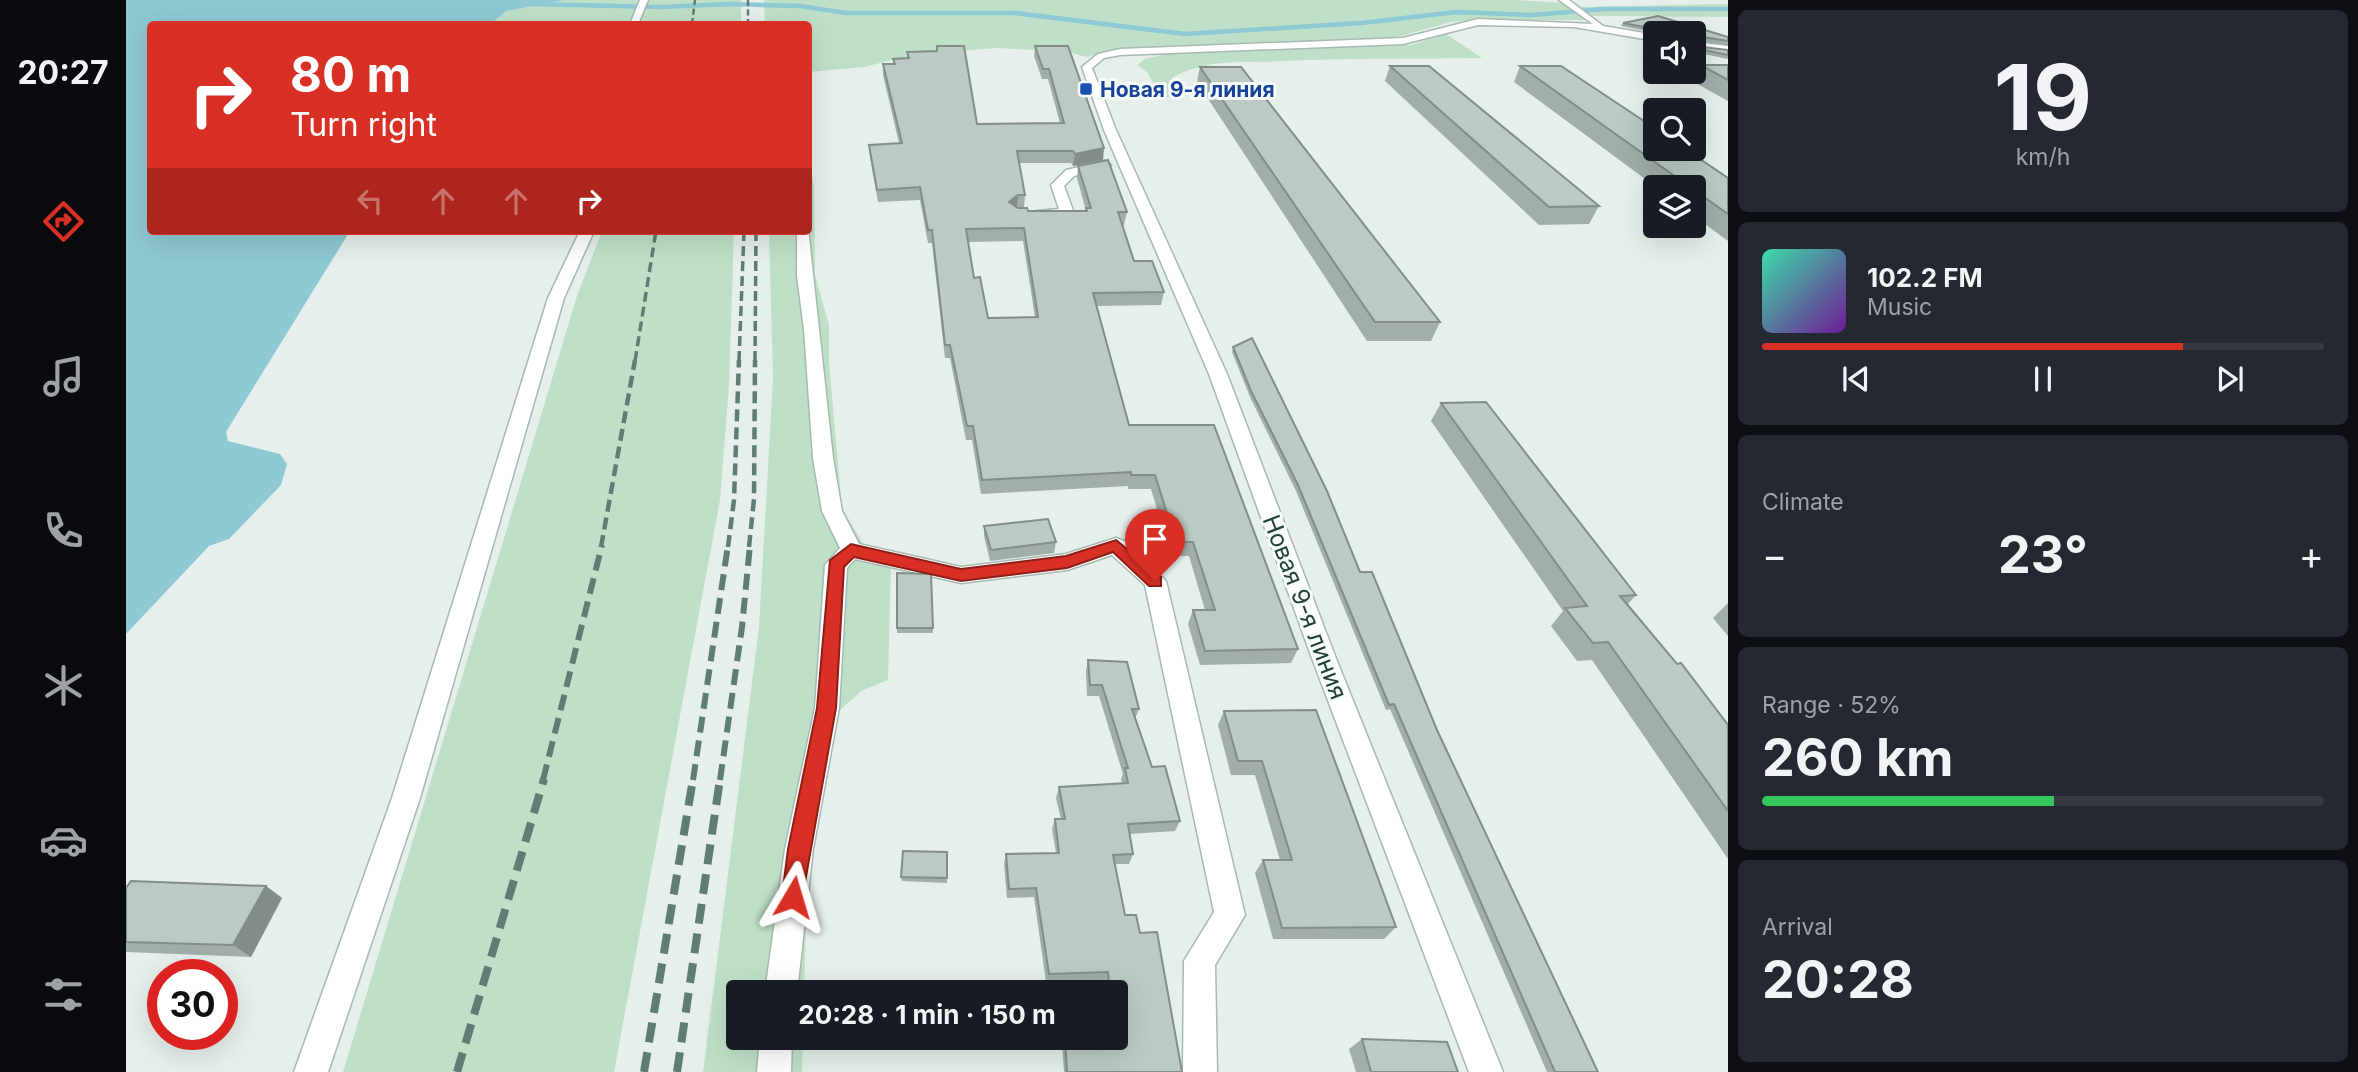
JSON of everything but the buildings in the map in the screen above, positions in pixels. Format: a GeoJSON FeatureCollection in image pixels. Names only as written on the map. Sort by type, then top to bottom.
{"type":"FeatureCollection","features":[{"type":"Feature","properties":{"kind":"street"},"geometry":{"type":"LineString","coordinates":[[1563,0],[1598,24],[1598,27],[1643,36]]}},
{"type":"Feature","properties":{"kind":"street"},"geometry":{"type":"LineString","coordinates":[[636,21],[644,1]]}},
{"type":"Feature","properties":{"kind":"street","name":"Новая 9-я линия"},"geometry":{"type":"LineString","coordinates":[[1486,1072],[1330,674],[1218,374],[1124,162],[1087,67],[1101,56],[1120,52],[1403,41],[1478,22],[1598,27]]}},
{"type":"Feature","properties":{"kind":"street"},"geometry":{"type":"LineString","coordinates":[[1706,46],[1728,49]]}},
{"type":"Feature","properties":{"kind":"street"},"geometry":{"type":"LineString","coordinates":[[1030,214],[1067,213],[1057,184],[1070,173],[1124,162]]}},
{"type":"Feature","properties":{"kind":"street"},"geometry":{"type":"LineString","coordinates":[[312,1072],[405,798],[556,298],[585,235]]}},
{"type":"Feature","properties":{"kind":"street"},"geometry":{"type":"LineString","coordinates":[[803,235],[804,276],[812,329],[823,458],[832,511],[851,550]]}},
{"type":"Feature","properties":{"kind":"street"},"geometry":{"type":"LineString","coordinates":[[851,550],[961,575],[1067,562],[1116,545],[1155,581],[1230,915],[1199,961],[1200,1072]]}},
{"type":"Feature","properties":{"kind":"street"},"geometry":{"type":"LineString","coordinates":[[783,980],[799,849],[827,708],[835,565],[851,550]]}},
{"type":"Feature","properties":{"kind":"street"},"geometry":{"type":"LineString","coordinates":[[774,1072],[775,1050]]}},
{"type":"Feature","properties":{"kind":"green space"},"geometry":{"type":"Polygon","coordinates":[[[565,0],[741,0],[741,21],[494,21],[506,11],[565,0]]]}},
{"type":"Feature","properties":{"kind":"green space"},"geometry":{"type":"Polygon","coordinates":[[[764,0],[1516,0],[1563,3],[1587,20],[1473,20],[1451,22],[1394,38],[1118,49],[1086,57],[1069,52],[998,48],[916,54],[864,67],[812,72],[812,21],[765,21],[764,0]]]}},
{"type":"Feature","properties":{"kind":"green space"},"geometry":{"type":"Polygon","coordinates":[[[1728,4],[1728,17],[1591,16],[1579,7],[1728,4]]]}},
{"type":"Feature","properties":{"kind":"green space"},"geometry":{"type":"Polygon","coordinates":[[[1446,34],[1482,58],[1333,59],[1211,64],[1172,78],[1176,97],[1161,97],[1147,72],[1137,65],[1145,59],[1175,52],[1411,45],[1446,34]]]}},
{"type":"Feature","properties":{"kind":"green space"},"geometry":{"type":"Polygon","coordinates":[[[812,175],[815,275],[829,325],[829,363],[842,508],[862,542],[863,559],[891,567],[888,680],[861,691],[836,714],[808,858],[804,980],[726,980],[726,1050],[803,1050],[802,1072],[703,1072],[759,627],[773,378],[769,235],[812,235],[812,175]]]}},
{"type":"Feature","properties":{"kind":"green space"},"geometry":{"type":"Polygon","coordinates":[[[600,235],[734,235],[729,385],[720,500],[614,1072],[343,1072],[577,296],[600,235]]]}},
{"type":"Feature","properties":{"kind":"water"},"geometry":{"type":"Polygon","coordinates":[[[126,0],[565,0],[506,11],[494,21],[147,21],[147,235],[348,235],[226,432],[228,441],[280,454],[287,464],[281,485],[229,539],[209,546],[126,634],[126,0]]]}},
{"type":"Feature","properties":{"kind":"waterway"},"geometry":{"type":"LineString","coordinates":[[530,4],[662,7],[729,4],[800,6],[846,13],[1015,13],[1185,34],[1361,23],[1457,12],[1533,15],[1603,9],[1728,9]]}},
{"type":"Feature","properties":{"kind":"railway"},"geometry":{"type":"LineString","coordinates":[[692,21],[695,0]]}},
{"type":"Feature","properties":{"kind":"railway"},"geometry":{"type":"LineString","coordinates":[[748,0],[748,21]]}},
{"type":"Feature","properties":{"kind":"railway"},"geometry":{"type":"LineString","coordinates":[[635,361],[655,235]]}},
{"type":"Feature","properties":{"kind":"railway"},"geometry":{"type":"LineString","coordinates":[[739,361],[744,235]]}},
{"type":"Feature","properties":{"kind":"railway"},"geometry":{"type":"LineString","coordinates":[[755,361],[756,235]]}},
{"type":"Feature","properties":{"kind":"railway"},"geometry":{"type":"LineString","coordinates":[[601,547],[635,360]]}},
{"type":"Feature","properties":{"kind":"railway"},"geometry":{"type":"LineString","coordinates":[[728,547],[734,500],[739,360]]}},
{"type":"Feature","properties":{"kind":"railway"},"geometry":{"type":"LineString","coordinates":[[749,547],[754,499],[755,360]]}},
{"type":"Feature","properties":{"kind":"railway"},"geometry":{"type":"LineString","coordinates":[[543,780],[602,545]]}},
{"type":"Feature","properties":{"kind":"railway"},"geometry":{"type":"LineString","coordinates":[[693,780],[728,545]]}},
{"type":"Feature","properties":{"kind":"railway"},"geometry":{"type":"LineString","coordinates":[[720,780],[742,627],[750,545]]}},
{"type":"Feature","properties":{"kind":"railway"},"geometry":{"type":"LineString","coordinates":[[457,1072],[544,779]]}},
{"type":"Feature","properties":{"kind":"railway"},"geometry":{"type":"LineString","coordinates":[[644,1072],[693,779]]}},
{"type":"Feature","properties":{"kind":"railway"},"geometry":{"type":"LineString","coordinates":[[677,1072],[720,779]]}},
{"type":"Feature","properties":{"kind":"place","name":"Новая 9-я линия"},"geometry":{"type":"Point","coordinates":[1086,89]}},
{"type":"Feature","properties":{"kind":"route"},"geometry":{"type":"LineString","coordinates":[[793,897],[799,849],[827,708],[835,565],[851,550],[961,575],[1067,562],[1116,545],[1155,581]]}}]}
